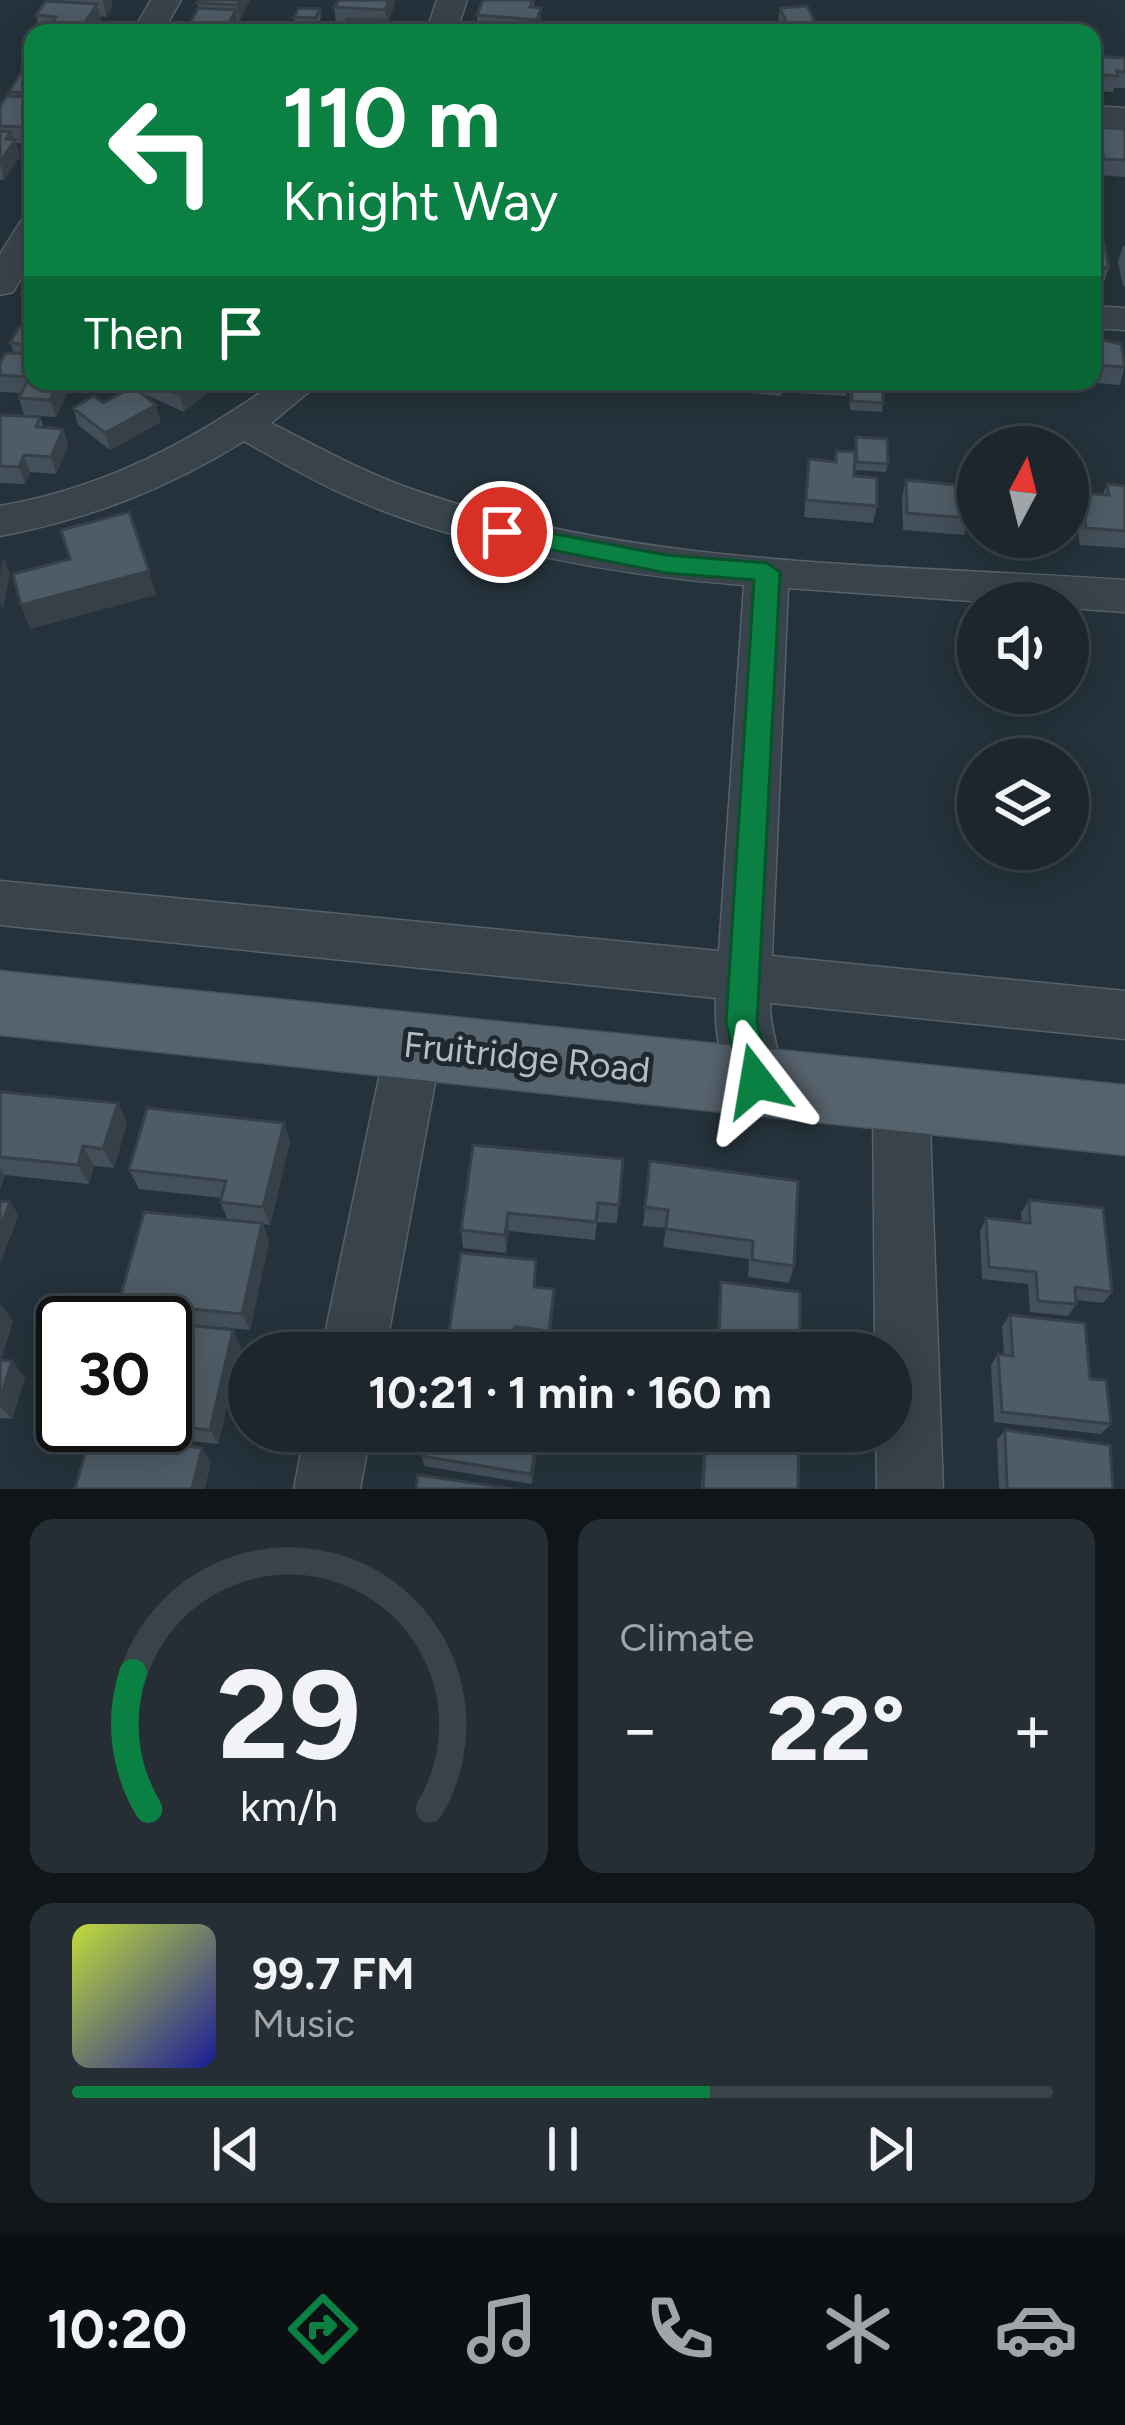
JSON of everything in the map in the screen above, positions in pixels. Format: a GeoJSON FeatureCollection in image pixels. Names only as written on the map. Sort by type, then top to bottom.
{"type":"FeatureCollection","features":[{"type":"Feature","properties":{"kind":"main road","name":"Fruitridge Road"},"geometry":{"type":"LineString","coordinates":[[0,1003],[1125,1120]]}},
{"type":"Feature","properties":{"kind":"street"},"geometry":{"type":"LineString","coordinates":[[0,284],[24,243]]}},
{"type":"Feature","properties":{"kind":"street"},"geometry":{"type":"LineString","coordinates":[[0,521],[44,514],[131,488],[175,468],[291,390]]}},
{"type":"Feature","properties":{"kind":"street"},"geometry":{"type":"LineString","coordinates":[[244,425],[357,484],[482,527],[666,564],[926,578],[1125,596]]}},
{"type":"Feature","properties":{"kind":"street"},"geometry":{"type":"LineString","coordinates":[[756,1081],[742,1023],[743,974],[767,572]]}},
{"type":"Feature","properties":{"kind":"street"},"geometry":{"type":"LineString","coordinates":[[0,903],[1125,1015]]}},
{"type":"Feature","properties":{"kind":"street"},"geometry":{"type":"LineString","coordinates":[[357,1332],[414,1045]]}},
{"type":"Feature","properties":{"kind":"street"},"geometry":{"type":"LineString","coordinates":[[901,1097],[910,1489]]}},
{"type":"Feature","properties":{"kind":"street"},"geometry":{"type":"LineString","coordinates":[[327,1489],[334,1452]]}},
{"type":"Feature","properties":{"kind":"building"},"geometry":{"type":"Polygon","coordinates":[[[239,0],[237,5],[197,3],[239,0]]]}},
{"type":"Feature","properties":{"kind":"building"},"geometry":{"type":"Polygon","coordinates":[[[339,0],[389,0],[385,10],[334,7],[339,0]]]}},
{"type":"Feature","properties":{"kind":"building"},"geometry":{"type":"Polygon","coordinates":[[[483,0],[533,0],[530,7],[541,8],[537,20],[477,15],[483,0]]]}},
{"type":"Feature","properties":{"kind":"building"},"geometry":{"type":"Polygon","coordinates":[[[46,1],[97,4],[84,24],[52,24],[56,17],[36,15],[46,1]]]}},
{"type":"Feature","properties":{"kind":"building"},"geometry":{"type":"Polygon","coordinates":[[[807,6],[816,24],[787,24],[780,8],[807,6]]]}},
{"type":"Feature","properties":{"kind":"building"},"geometry":{"type":"Polygon","coordinates":[[[198,8],[236,10],[229,24],[190,24],[198,8]]]}},
{"type":"Feature","properties":{"kind":"building"},"geometry":{"type":"Polygon","coordinates":[[[299,8],[320,9],[316,18],[294,17],[299,8]]]}},
{"type":"Feature","properties":{"kind":"building"},"geometry":{"type":"Polygon","coordinates":[[[347,19],[384,20],[383,24],[346,24],[347,19]]]}},
{"type":"Feature","properties":{"kind":"building"},"geometry":{"type":"Polygon","coordinates":[[[1101,57],[1125,58],[1125,72],[1117,71],[1118,76],[1101,75],[1101,57]]]}},
{"type":"Feature","properties":{"kind":"building"},"geometry":{"type":"Polygon","coordinates":[[[24,68],[24,93],[9,92],[24,68]]]}},
{"type":"Feature","properties":{"kind":"building"},"geometry":{"type":"Polygon","coordinates":[[[7,96],[24,97],[22,127],[0,126],[0,106],[7,96]]]}},
{"type":"Feature","properties":{"kind":"building"},"geometry":{"type":"Polygon","coordinates":[[[1101,127],[1125,129],[1125,160],[1104,159],[1101,127]]]}},
{"type":"Feature","properties":{"kind":"building"},"geometry":{"type":"Polygon","coordinates":[[[0,131],[11,132],[6,139],[15,140],[0,162],[0,131]]]}},
{"type":"Feature","properties":{"kind":"building"},"geometry":{"type":"Polygon","coordinates":[[[1101,243],[1104,243],[1109,268],[1101,268],[1101,243]]]}},
{"type":"Feature","properties":{"kind":"building"},"geometry":{"type":"Polygon","coordinates":[[[19,327],[24,327],[24,344],[10,343],[19,327]]]}},
{"type":"Feature","properties":{"kind":"building"},"geometry":{"type":"Polygon","coordinates":[[[1101,340],[1121,344],[1125,367],[1101,366],[1101,340]]]}},
{"type":"Feature","properties":{"kind":"building"},"geometry":{"type":"Polygon","coordinates":[[[6,353],[24,354],[24,377],[0,375],[6,353]]]}},
{"type":"Feature","properties":{"kind":"building"},"geometry":{"type":"Polygon","coordinates":[[[24,388],[55,390],[50,400],[19,398],[24,388]]]}},
{"type":"Feature","properties":{"kind":"building"},"geometry":{"type":"Polygon","coordinates":[[[137,390],[156,405],[105,433],[73,408],[94,396],[103,403],[137,390]]]}},
{"type":"Feature","properties":{"kind":"building"},"geometry":{"type":"Polygon","coordinates":[[[851,390],[882,390],[883,403],[852,401],[851,390]]]}},
{"type":"Feature","properties":{"kind":"building"},"geometry":{"type":"Polygon","coordinates":[[[0,415],[40,417],[36,427],[63,429],[51,457],[24,455],[19,467],[0,466],[0,415]]]}},
{"type":"Feature","properties":{"kind":"building"},"geometry":{"type":"Polygon","coordinates":[[[856,437],[887,439],[888,464],[857,462],[856,437]]]}},
{"type":"Feature","properties":{"kind":"building"},"geometry":{"type":"Polygon","coordinates":[[[836,451],[855,452],[854,476],[877,478],[877,506],[806,500],[809,459],[836,462],[836,451]]]}},
{"type":"Feature","properties":{"kind":"building"},"geometry":{"type":"Polygon","coordinates":[[[906,480],[957,485],[957,517],[907,513],[906,480]]]}},
{"type":"Feature","properties":{"kind":"building"},"geometry":{"type":"Polygon","coordinates":[[[1107,484],[1125,486],[1125,531],[1089,528],[1089,494],[1109,495],[1107,484]]]}},
{"type":"Feature","properties":{"kind":"building"},"geometry":{"type":"Polygon","coordinates":[[[129,512],[149,571],[21,605],[13,574],[70,559],[61,530],[129,512]]]}},
{"type":"Feature","properties":{"kind":"building"},"geometry":{"type":"Polygon","coordinates":[[[0,1092],[118,1103],[103,1149],[83,1146],[78,1165],[0,1157],[0,1092]]]}},
{"type":"Feature","properties":{"kind":"building"},"geometry":{"type":"Polygon","coordinates":[[[147,1108],[284,1123],[263,1207],[220,1202],[226,1181],[129,1170],[147,1108]]]}},
{"type":"Feature","properties":{"kind":"building"},"geometry":{"type":"Polygon","coordinates":[[[473,1145],[623,1159],[619,1205],[598,1203],[596,1222],[508,1213],[505,1235],[461,1230],[473,1145]]]}},
{"type":"Feature","properties":{"kind":"building"},"geometry":{"type":"Polygon","coordinates":[[[650,1161],[798,1181],[794,1266],[752,1260],[753,1241],[666,1229],[668,1210],[645,1207],[650,1161]]]}},
{"type":"Feature","properties":{"kind":"building"},"geometry":{"type":"Polygon","coordinates":[[[1029,1200],[1103,1208],[1112,1292],[1075,1287],[1076,1304],[1038,1301],[1036,1272],[989,1267],[986,1218],[1030,1223],[1029,1200]]]}},
{"type":"Feature","properties":{"kind":"building"},"geometry":{"type":"Polygon","coordinates":[[[0,1201],[10,1202],[0,1228],[0,1201]]]}},
{"type":"Feature","properties":{"kind":"building"},"geometry":{"type":"Polygon","coordinates":[[[144,1212],[262,1223],[242,1314],[192,1309],[192,1296],[121,1296],[144,1212]]]}},
{"type":"Feature","properties":{"kind":"building"},"geometry":{"type":"Polygon","coordinates":[[[461,1253],[536,1260],[534,1287],[554,1289],[549,1331],[515,1327],[514,1332],[449,1332],[461,1253]]]}},
{"type":"Feature","properties":{"kind":"building"},"geometry":{"type":"Polygon","coordinates":[[[721,1282],[800,1292],[800,1332],[719,1332],[721,1282]]]}},
{"type":"Feature","properties":{"kind":"building"},"geometry":{"type":"Polygon","coordinates":[[[1010,1315],[1085,1323],[1090,1379],[1106,1380],[1111,1424],[1002,1412],[998,1354],[1013,1356],[1010,1315]]]}},
{"type":"Feature","properties":{"kind":"building"},"geometry":{"type":"Polygon","coordinates":[[[192,1325],[233,1330],[228,1332],[210,1430],[192,1428],[192,1325]]]}},
{"type":"Feature","properties":{"kind":"building"},"geometry":{"type":"Polygon","coordinates":[[[0,1360],[12,1361],[0,1399],[0,1360]]]}},
{"type":"Feature","properties":{"kind":"building"},"geometry":{"type":"Polygon","coordinates":[[[1005,1430],[1110,1445],[1113,1489],[1007,1489],[1005,1430]]]}},
{"type":"Feature","properties":{"kind":"building"},"geometry":{"type":"Polygon","coordinates":[[[192,1447],[202,1448],[192,1489],[75,1489],[85,1452],[192,1452],[192,1447]]]}},
{"type":"Feature","properties":{"kind":"building"},"geometry":{"type":"Polygon","coordinates":[[[423,1452],[535,1452],[531,1474],[422,1456],[423,1452]]]}},
{"type":"Feature","properties":{"kind":"building"},"geometry":{"type":"Polygon","coordinates":[[[705,1452],[799,1452],[798,1489],[703,1489],[705,1452]]]}},
{"type":"Feature","properties":{"kind":"building"},"geometry":{"type":"Polygon","coordinates":[[[418,1475],[514,1489],[416,1489],[418,1475]]]}},
{"type":"Feature","properties":{"kind":"route"},"geometry":{"type":"LineString","coordinates":[[502,532],[666,564],[767,572],[743,974],[742,1023],[756,1081]]}}]}
